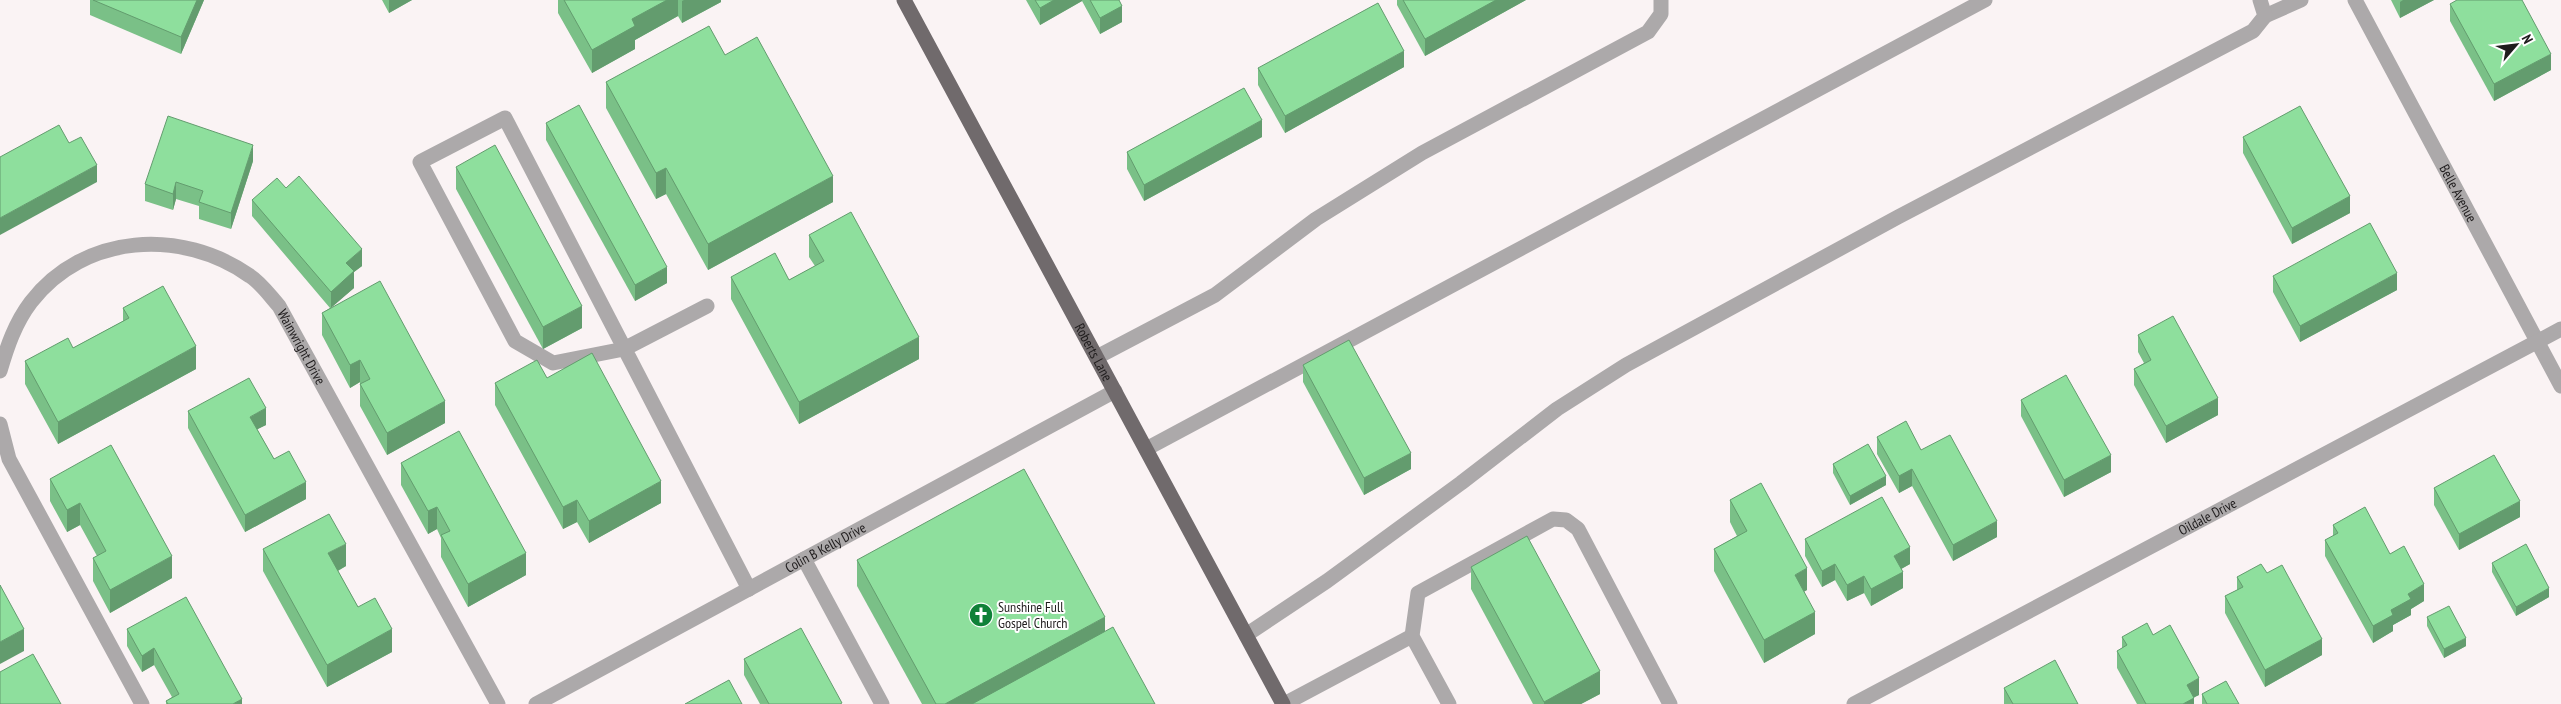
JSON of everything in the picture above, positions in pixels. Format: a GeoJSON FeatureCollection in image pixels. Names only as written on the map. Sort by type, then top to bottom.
{"type":"FeatureCollection","features":[{"type":"Feature","properties":{"kind":"main road","name":"Roberts Lane"},"geometry":{"type":"LineString","coordinates":[[904,0],[1284,704]]}},
{"type":"Feature","properties":{"kind":"street"},"geometry":{"type":"LineString","coordinates":[[1097,357],[1215,295],[1316,219],[1422,153],[1648,32],[1661,14],[1661,0]]}},
{"type":"Feature","properties":{"kind":"street"},"geometry":{"type":"LineString","coordinates":[[1146,449],[1985,0]]}},
{"type":"Feature","properties":{"kind":"street"},"geometry":{"type":"LineString","coordinates":[[2260,0],[2265,16]]}},
{"type":"Feature","properties":{"kind":"street"},"geometry":{"type":"LineString","coordinates":[[1246,635],[1327,581],[1557,410],[1626,365],[1898,216],[2253,31],[2265,16],[2301,0]]}},
{"type":"Feature","properties":{"kind":"street","name":"Belle Avenue"},"geometry":{"type":"LineString","coordinates":[[2355,0],[2561,386]]}},
{"type":"Feature","properties":{"kind":"street"},"geometry":{"type":"LineString","coordinates":[[707,306],[624,349],[553,363],[516,341],[420,162],[505,118],[624,349],[749,589]]}},
{"type":"Feature","properties":{"kind":"street","name":"Wainwright Drive"},"geometry":{"type":"LineString","coordinates":[[0,371],[10,337],[31,302],[60,273],[96,254],[136,244],[174,244],[213,254],[251,276],[279,306],[498,704]]}},
{"type":"Feature","properties":{"kind":"street","name":"Oildale Drive"},"geometry":{"type":"LineString","coordinates":[[1854,704],[2561,329]]}},
{"type":"Feature","properties":{"kind":"street","name":"Colin B Kelly Drive"},"geometry":{"type":"LineString","coordinates":[[536,704],[1115,391]]}},
{"type":"Feature","properties":{"kind":"street"},"geometry":{"type":"LineString","coordinates":[[0,424],[9,459],[142,704]]}},
{"type":"Feature","properties":{"kind":"street"},"geometry":{"type":"LineString","coordinates":[[1449,704],[1412,636],[1418,593],[1553,519],[1566,520],[1578,529],[1670,704]]}},
{"type":"Feature","properties":{"kind":"street"},"geometry":{"type":"LineString","coordinates":[[804,559],[882,704]]}},
{"type":"Feature","properties":{"kind":"street"},"geometry":{"type":"LineString","coordinates":[[1284,704],[1412,636]]}},
{"type":"Feature","properties":{"kind":"building"},"geometry":{"type":"Polygon","coordinates":[[[93,0],[197,0],[181,37],[93,0]]]}},
{"type":"Feature","properties":{"kind":"building"},"geometry":{"type":"Polygon","coordinates":[[[564,0],[667,0],[632,19],[635,26],[592,50],[564,0]]]}},
{"type":"Feature","properties":{"kind":"building"},"geometry":{"type":"Polygon","coordinates":[[[1035,0],[1054,0],[1040,8],[1035,0]]]}},
{"type":"Feature","properties":{"kind":"building"},"geometry":{"type":"Polygon","coordinates":[[[1090,0],[1119,0],[1122,6],[1100,18],[1090,0]]]}},
{"type":"Feature","properties":{"kind":"building"},"geometry":{"type":"Polygon","coordinates":[[[1403,0],[1496,0],[1425,39],[1403,0]]]}},
{"type":"Feature","properties":{"kind":"building"},"geometry":{"type":"Polygon","coordinates":[[[2457,0],[2522,0],[2551,54],[2494,84],[2450,4],[2457,0]]]}},
{"type":"Feature","properties":{"kind":"building"},"geometry":{"type":"Polygon","coordinates":[[[1378,3],[1404,51],[1285,116],[1258,68],[1378,3]]]}},
{"type":"Feature","properties":{"kind":"building"},"geometry":{"type":"Polygon","coordinates":[[[709,26],[725,55],[757,37],[833,176],[708,244],[666,168],[656,173],[606,82],[709,26]]]}},
{"type":"Feature","properties":{"kind":"building"},"geometry":{"type":"Polygon","coordinates":[[[1244,88],[1262,120],[1144,185],[1127,152],[1244,88]]]}},
{"type":"Feature","properties":{"kind":"building"},"geometry":{"type":"Polygon","coordinates":[[[579,105],[667,267],[635,285],[546,123],[579,105]]]}},
{"type":"Feature","properties":{"kind":"building"},"geometry":{"type":"Polygon","coordinates":[[[2300,106],[2350,196],[2292,228],[2243,137],[2300,106]]]}},
{"type":"Feature","properties":{"kind":"building"},"geometry":{"type":"Polygon","coordinates":[[[168,116],[253,145],[231,213],[199,202],[203,191],[176,182],[173,194],[145,184],[168,116]]]}},
{"type":"Feature","properties":{"kind":"building"},"geometry":{"type":"Polygon","coordinates":[[[59,125],[69,143],[81,137],[97,165],[0,218],[0,157],[59,125]]]}},
{"type":"Feature","properties":{"kind":"building"},"geometry":{"type":"Polygon","coordinates":[[[495,145],[582,306],[543,327],[456,167],[495,145]]]}},
{"type":"Feature","properties":{"kind":"building"},"geometry":{"type":"Polygon","coordinates":[[[299,176],[362,249],[346,263],[354,271],[331,292],[252,200],[277,178],[286,188],[299,176]]]}},
{"type":"Feature","properties":{"kind":"building"},"geometry":{"type":"Polygon","coordinates":[[[851,212],[919,337],[799,402],[731,277],[775,253],[789,280],[824,261],[809,235],[851,212]]]}},
{"type":"Feature","properties":{"kind":"building"},"geometry":{"type":"Polygon","coordinates":[[[2370,223],[2397,273],[2300,326],[2273,276],[2370,223]]]}},
{"type":"Feature","properties":{"kind":"building"},"geometry":{"type":"Polygon","coordinates":[[[380,281],[445,401],[387,433],[360,384],[370,379],[360,360],[350,365],[322,313],[380,281]]]}},
{"type":"Feature","properties":{"kind":"building"},"geometry":{"type":"Polygon","coordinates":[[[163,286],[196,346],[58,422],[25,361],[68,338],[73,348],[129,318],[123,308],[163,286]]]}},
{"type":"Feature","properties":{"kind":"building"},"geometry":{"type":"Polygon","coordinates":[[[2173,316],[2218,398],[2166,426],[2134,369],[2151,360],[2138,335],[2173,316]]]}},
{"type":"Feature","properties":{"kind":"building"},"geometry":{"type":"Polygon","coordinates":[[[1349,340],[1411,453],[1364,478],[1303,365],[1349,340]]]}},
{"type":"Feature","properties":{"kind":"building"},"geometry":{"type":"Polygon","coordinates":[[[592,353],[661,481],[589,521],[577,500],[563,507],[495,383],[537,360],[547,378],[592,353]]]}},
{"type":"Feature","properties":{"kind":"building"},"geometry":{"type":"Polygon","coordinates":[[[2066,375],[2111,455],[2064,480],[2021,400],[2066,375]]]}},
{"type":"Feature","properties":{"kind":"building"},"geometry":{"type":"Polygon","coordinates":[[[249,378],[266,408],[250,417],[274,459],[289,451],[306,482],[245,515],[188,411],[249,378]]]}},
{"type":"Feature","properties":{"kind":"building"},"geometry":{"type":"Polygon","coordinates":[[[1906,421],[1921,450],[1950,435],[1997,521],[1953,545],[1912,469],[1899,476],[1877,437],[1906,421]]]}},
{"type":"Feature","properties":{"kind":"building"},"geometry":{"type":"Polygon","coordinates":[[[459,431],[526,553],[468,584],[441,535],[450,531],[437,507],[428,511],[401,463],[459,431]]]}},
{"type":"Feature","properties":{"kind":"building"},"geometry":{"type":"Polygon","coordinates":[[[1868,444],[1886,476],[1850,496],[1833,464],[1868,444]]]}},
{"type":"Feature","properties":{"kind":"building"},"geometry":{"type":"Polygon","coordinates":[[[111,445],[172,556],[110,590],[93,558],[106,551],[80,503],[67,510],[50,479],[111,445]]]}},
{"type":"Feature","properties":{"kind":"building"},"geometry":{"type":"Polygon","coordinates":[[[2494,455],[2520,501],[2459,534],[2434,488],[2494,455]]]}},
{"type":"Feature","properties":{"kind":"building","name":"Sunshine Full Gospel Church"},"geometry":{"type":"Polygon","coordinates":[[[1024,469],[1105,617],[945,704],[936,704],[857,560],[1024,469]]]}},
{"type":"Feature","properties":{"kind":"building"},"geometry":{"type":"Polygon","coordinates":[[[1761,483],[1807,568],[1795,575],[1815,612],[1764,640],[1714,549],[1747,531],[1730,500],[1761,483]]]}},
{"type":"Feature","properties":{"kind":"building"},"geometry":{"type":"Polygon","coordinates":[[[1882,497],[1910,547],[1894,556],[1903,572],[1871,589],[1864,576],[1847,585],[1835,564],[1822,571],[1805,539],[1882,497]]]}},
{"type":"Feature","properties":{"kind":"building"},"geometry":{"type":"Polygon","coordinates":[[[2365,507],[2390,554],[2404,546],[2424,584],[2408,594],[2411,599],[2391,610],[2393,615],[2373,626],[2325,540],[2338,533],[2333,525],[2365,507]]]}},
{"type":"Feature","properties":{"kind":"building"},"geometry":{"type":"Polygon","coordinates":[[[329,514],[346,544],[328,553],[358,607],[375,598],[392,629],[327,665],[263,549],[329,514]]]}},
{"type":"Feature","properties":{"kind":"building"},"geometry":{"type":"Polygon","coordinates":[[[1527,536],[1600,671],[1544,702],[1471,567],[1527,536]]]}},
{"type":"Feature","properties":{"kind":"building"},"geometry":{"type":"Polygon","coordinates":[[[2526,544],[2549,588],[2516,607],[2492,563],[2526,544]]]}},
{"type":"Feature","properties":{"kind":"building"},"geometry":{"type":"Polygon","coordinates":[[[2261,564],[2267,573],[2282,565],[2322,639],[2265,670],[2225,596],[2243,587],[2237,577],[2261,564]]]}},
{"type":"Feature","properties":{"kind":"building"},"geometry":{"type":"Polygon","coordinates":[[[0,585],[24,629],[0,642],[0,585]]]}},
{"type":"Feature","properties":{"kind":"building"},"geometry":{"type":"Polygon","coordinates":[[[186,597],[242,699],[233,704],[168,704],[166,701],[179,694],[154,648],[142,656],[127,629],[186,597]]]}},
{"type":"Feature","properties":{"kind":"building"},"geometry":{"type":"Polygon","coordinates":[[[2449,606],[2466,638],[2444,649],[2427,617],[2449,606]]]}},
{"type":"Feature","properties":{"kind":"building"},"geometry":{"type":"Polygon","coordinates":[[[2147,623],[2153,635],[2170,625],[2199,678],[2187,685],[2194,698],[2183,704],[2146,704],[2117,651],[2127,645],[2122,637],[2147,623]]]}},
{"type":"Feature","properties":{"kind":"building"},"geometry":{"type":"Polygon","coordinates":[[[1113,627],[1155,704],[972,704],[1113,627]]]}},
{"type":"Feature","properties":{"kind":"building"},"geometry":{"type":"Polygon","coordinates":[[[801,628],[842,703],[769,704],[744,659],[801,628]]]}},
{"type":"Feature","properties":{"kind":"building"},"geometry":{"type":"Polygon","coordinates":[[[33,654],[61,704],[0,704],[0,672],[33,654]]]}},
{"type":"Feature","properties":{"kind":"building"},"geometry":{"type":"Polygon","coordinates":[[[2055,660],[2078,704],[2013,704],[2004,688],[2055,660]]]}},
{"type":"Feature","properties":{"kind":"building"},"geometry":{"type":"Polygon","coordinates":[[[729,680],[742,704],[685,704],[729,680]]]}},
{"type":"Feature","properties":{"kind":"building"},"geometry":{"type":"Polygon","coordinates":[[[2226,681],[2239,704],[2207,704],[2202,694],[2226,681]]]}},
{"type":"Feature","properties":{"kind":"place","name":"Sunshine Full Gospel Church"},"geometry":{"type":"Point","coordinates":[981,615]}}]}
